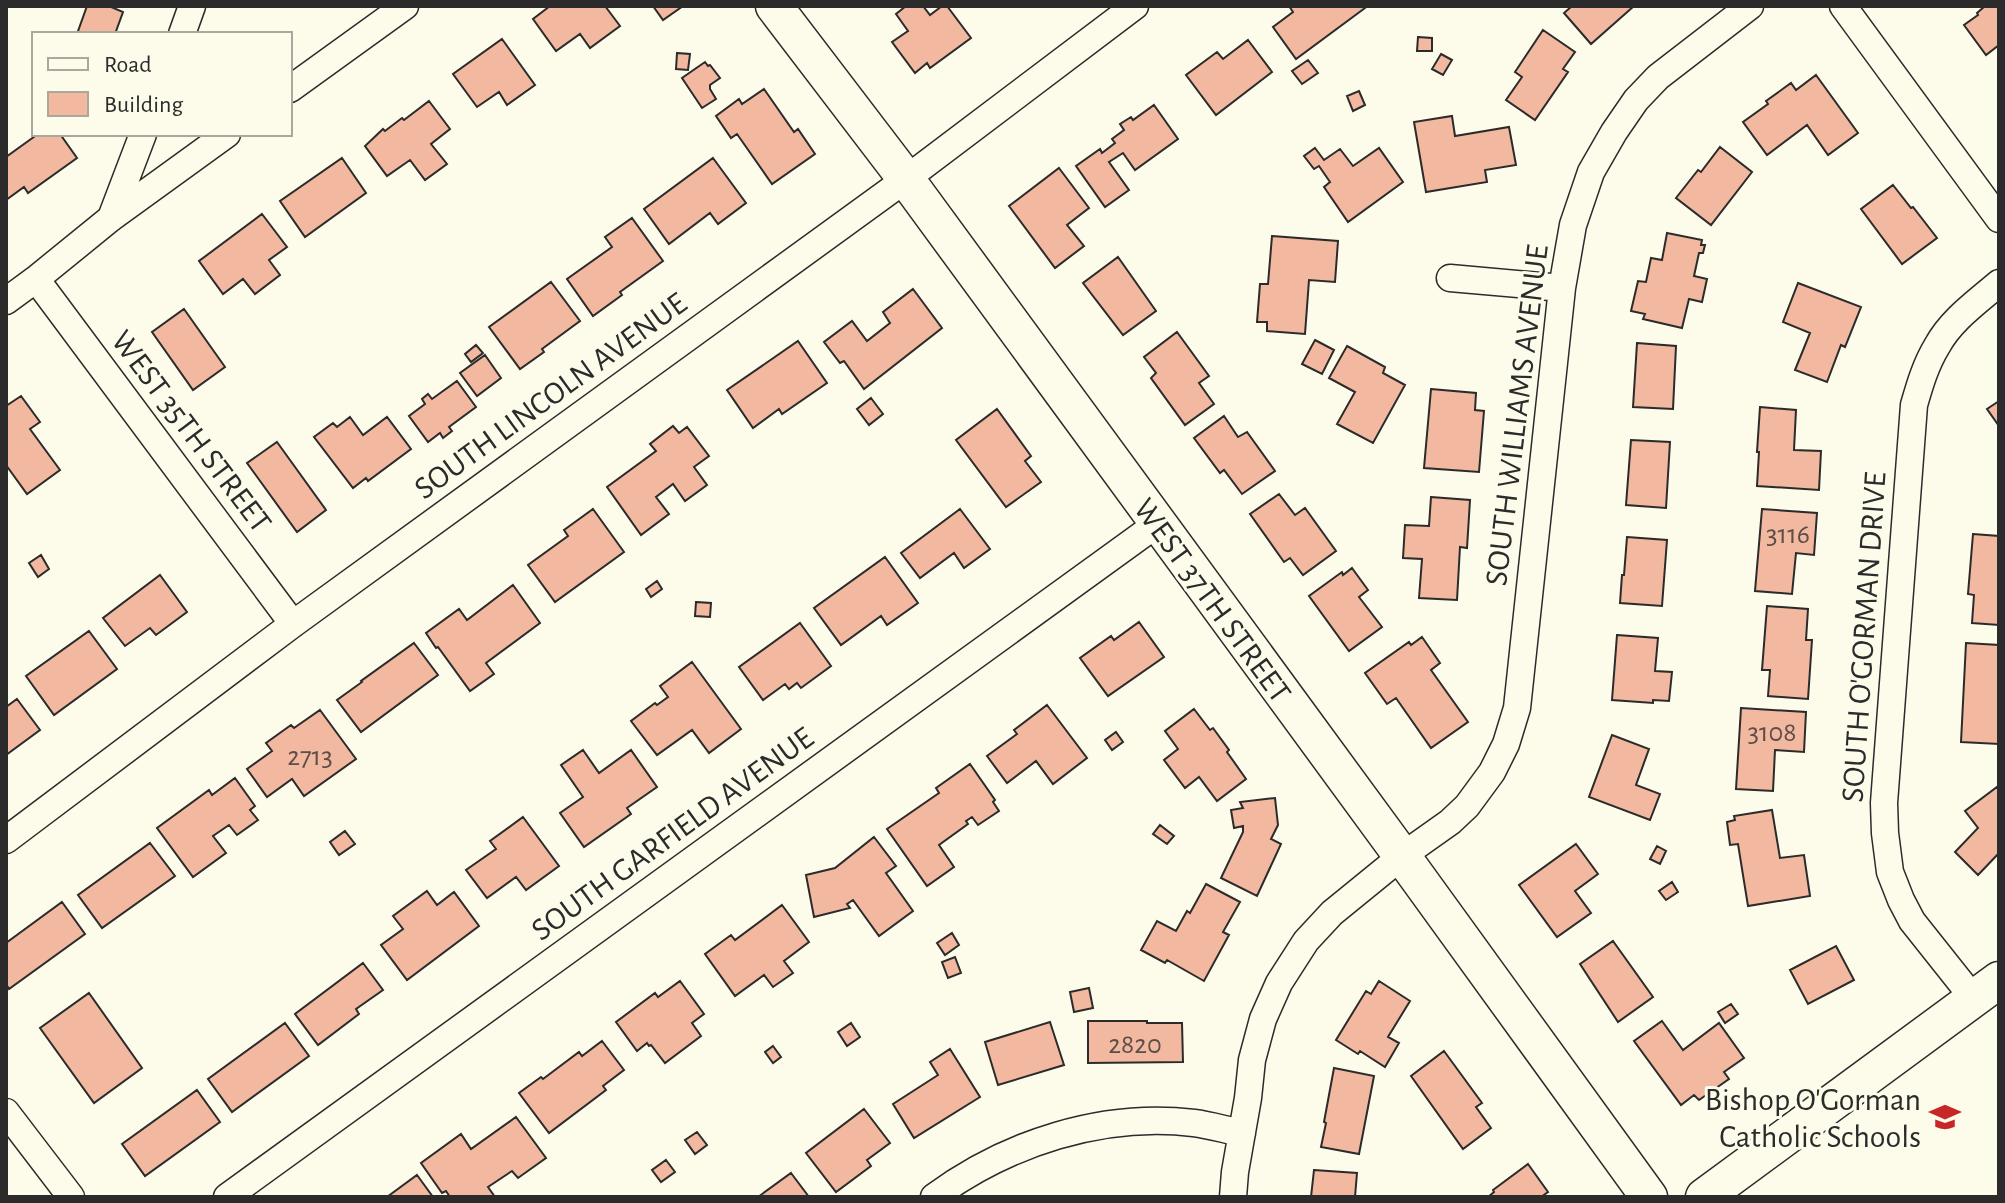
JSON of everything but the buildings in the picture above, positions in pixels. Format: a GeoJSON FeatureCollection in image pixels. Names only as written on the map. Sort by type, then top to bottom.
{"type":"FeatureCollection","features":[{"type":"Feature","properties":{"kind":"street"},"geometry":{"type":"LineString","coordinates":[[183,32],[192,6]]}},
{"type":"Feature","properties":{"kind":"street"},"geometry":{"type":"LineString","coordinates":[[292,88],[405,6]]}},
{"type":"Feature","properties":{"kind":"street","name":"WEST 37TH STREET"},"geometry":{"type":"LineString","coordinates":[[774,6],[906,179],[1649,1197]]}},
{"type":"Feature","properties":{"kind":"street","name":"SOUTH LINCOLN AVENUE"},"geometry":{"type":"LineString","coordinates":[[6,840],[293,624],[906,179],[1135,6]]}},
{"type":"Feature","properties":{"kind":"street","name":"SOUTH WILLIAMS AVENUE"},"geometry":{"type":"LineString","coordinates":[[1233,1197],[1252,1060],[1263,1019],[1279,983],[1306,941],[1332,913],[1467,806],[1492,772],[1506,744],[1517,708],[1562,288],[1573,225],[1591,172],[1636,100],[1658,77],[1750,6]]}},
{"type":"Feature","properties":{"kind":"street"},"geometry":{"type":"LineString","coordinates":[[1848,8],[1999,219]]}},
{"type":"Feature","properties":{"kind":"street"},"geometry":{"type":"LineString","coordinates":[[111,218],[142,136]]}},
{"type":"Feature","properties":{"kind":"street"},"geometry":{"type":"LineString","coordinates":[[6,301],[111,218],[224,136]]}},
{"type":"Feature","properties":{"kind":"street"},"geometry":{"type":"LineString","coordinates":[[1450,278],[1562,288]]}},
{"type":"Feature","properties":{"kind":"street","name":"WEST 35TH STREET"},"geometry":{"type":"LineString","coordinates":[[36,279],[293,624]]}},
{"type":"Feature","properties":{"kind":"street","name":"SOUTH O'GORMAN DRIVE"},"geometry":{"type":"LineString","coordinates":[[1986,990],[1912,921],[1890,872],[1884,803],[1914,405],[1923,375],[1938,344],[1963,313],[1999,283]]}},
{"type":"Feature","properties":{"kind":"street","name":"SOUTH GARFIELD AVENUE"},"geometry":{"type":"LineString","coordinates":[[227,1197],[1157,524]]}},
{"type":"Feature","properties":{"kind":"street"},"geometry":{"type":"LineString","coordinates":[[1704,1197],[1986,990]]}},
{"type":"Feature","properties":{"kind":"street"},"geometry":{"type":"LineString","coordinates":[[6,1112],[71,1197]]}},
{"type":"Feature","properties":{"kind":"street"},"geometry":{"type":"LineString","coordinates":[[934,1197],[955,1181],[1003,1155],[1053,1137],[1103,1125],[1157,1121],[1195,1123],[1242,1133]]}},
{"type":"Feature","properties":{"kind":"place","name":"Bishop O'Gorman Catholic Schools"},"geometry":{"type":"Point","coordinates":[1945,1117]}}]}
